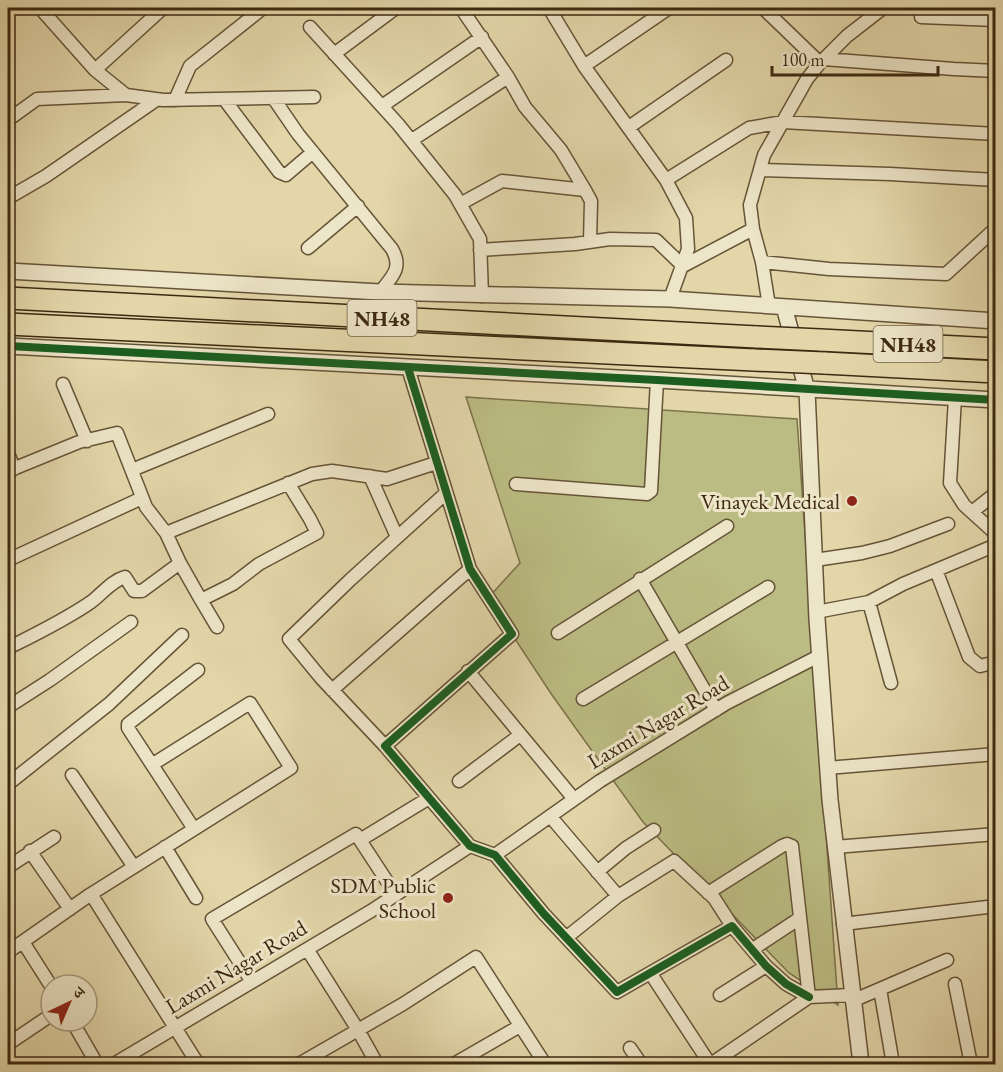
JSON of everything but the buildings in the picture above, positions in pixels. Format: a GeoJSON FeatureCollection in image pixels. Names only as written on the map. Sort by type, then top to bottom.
{"type":"FeatureCollection","features":[{"type":"Feature","properties":{"kind":"highway","name":"NH48"},"geometry":{"type":"LineString","coordinates":[[8,298],[996,349]]}},
{"type":"Feature","properties":{"kind":"highway","name":"NH48"},"geometry":{"type":"LineString","coordinates":[[8,324],[996,372]]}},
{"type":"Feature","properties":{"kind":"street"},"geometry":{"type":"LineString","coordinates":[[94,70],[163,8]]}},
{"type":"Feature","properties":{"kind":"street"},"geometry":{"type":"LineString","coordinates":[[175,100],[190,66],[263,8]]}},
{"type":"Feature","properties":{"kind":"street"},"geometry":{"type":"LineString","coordinates":[[334,54],[396,8]]}},
{"type":"Feature","properties":{"kind":"street"},"geometry":{"type":"LineString","coordinates":[[461,8],[508,77],[525,107],[561,150],[585,190],[591,201],[590,242]]}},
{"type":"Feature","properties":{"kind":"street"},"geometry":{"type":"LineString","coordinates":[[549,8],[585,66],[666,180],[686,218],[688,249],[670,299]]}},
{"type":"Feature","properties":{"kind":"street"},"geometry":{"type":"LineString","coordinates":[[585,66],[669,8]]}},
{"type":"Feature","properties":{"kind":"street"},"geometry":{"type":"LineString","coordinates":[[763,8],[822,61],[996,70]]}},
{"type":"Feature","properties":{"kind":"street"},"geometry":{"type":"LineString","coordinates":[[861,1065],[851,998],[827,768],[816,612],[807,390],[762,262],[753,229],[750,205],[764,155],[807,79],[846,36],[883,8]]}},
{"type":"Feature","properties":{"kind":"street"},"geometry":{"type":"LineString","coordinates":[[46,10],[94,70],[126,95]]}},
{"type":"Feature","properties":{"kind":"street"},"geometry":{"type":"LineString","coordinates":[[921,17],[996,20]]}},
{"type":"Feature","properties":{"kind":"street"},"geometry":{"type":"LineString","coordinates":[[310,27],[412,140],[460,204],[480,239],[482,296]]}},
{"type":"Feature","properties":{"kind":"street"},"geometry":{"type":"LineString","coordinates":[[382,106],[482,37]]}},
{"type":"Feature","properties":{"kind":"street"},"geometry":{"type":"LineString","coordinates":[[628,128],[726,60]]}},
{"type":"Feature","properties":{"kind":"street"},"geometry":{"type":"LineString","coordinates":[[412,140],[508,77]]}},
{"type":"Feature","properties":{"kind":"street"},"geometry":{"type":"LineString","coordinates":[[8,120],[37,99],[126,95],[156,100],[314,97]]}},
{"type":"Feature","properties":{"kind":"street"},"geometry":{"type":"LineString","coordinates":[[224,99],[279,172],[286,175],[313,152]]}},
{"type":"Feature","properties":{"kind":"street"},"geometry":{"type":"LineString","coordinates":[[274,99],[397,257],[397,267],[380,292]]}},
{"type":"Feature","properties":{"kind":"street"},"geometry":{"type":"LineString","coordinates":[[8,198],[54,171],[156,100]]}},
{"type":"Feature","properties":{"kind":"street"},"geometry":{"type":"LineString","coordinates":[[666,180],[749,128],[783,122],[996,134]]}},
{"type":"Feature","properties":{"kind":"street"},"geometry":{"type":"LineString","coordinates":[[760,170],[996,180]]}},
{"type":"Feature","properties":{"kind":"street"},"geometry":{"type":"LineString","coordinates":[[460,204],[502,181],[585,190]]}},
{"type":"Feature","properties":{"kind":"street"},"geometry":{"type":"LineString","coordinates":[[308,248],[358,206]]}},
{"type":"Feature","properties":{"kind":"street"},"geometry":{"type":"LineString","coordinates":[[762,262],[829,269],[946,274],[996,228]]}},
{"type":"Feature","properties":{"kind":"street"},"geometry":{"type":"LineString","coordinates":[[683,266],[753,229]]}},
{"type":"Feature","properties":{"kind":"street"},"geometry":{"type":"LineString","coordinates":[[480,250],[610,239],[656,240],[683,266]]}},
{"type":"Feature","properties":{"kind":"street"},"geometry":{"type":"LineString","coordinates":[[8,271],[380,292],[670,299],[996,321]]}},
{"type":"Feature","properties":{"kind":"street"},"geometry":{"type":"LineString","coordinates":[[8,346],[996,400]]}},
{"type":"Feature","properties":{"kind":"street"},"geometry":{"type":"LineString","coordinates":[[385,746],[512,634],[470,569],[408,368]]}},
{"type":"Feature","properties":{"kind":"street"},"geometry":{"type":"LineString","coordinates":[[516,484],[647,494],[651,491],[657,380]]}},
{"type":"Feature","properties":{"kind":"street"},"geometry":{"type":"LineString","coordinates":[[63,384],[87,441]]}},
{"type":"Feature","properties":{"kind":"street"},"geometry":{"type":"LineString","coordinates":[[955,398],[950,483],[964,504],[996,534]]}},
{"type":"Feature","properties":{"kind":"street"},"geometry":{"type":"LineString","coordinates":[[132,470],[268,414]]}},
{"type":"Feature","properties":{"kind":"street"},"geometry":{"type":"LineString","coordinates":[[8,453],[11,470],[87,441],[117,433],[146,507],[166,533],[180,563],[217,627]]}},
{"type":"Feature","properties":{"kind":"street"},"geometry":{"type":"LineString","coordinates":[[166,533],[312,474],[332,471],[387,478],[436,463]]}},
{"type":"Feature","properties":{"kind":"street"},"geometry":{"type":"LineString","coordinates":[[370,476],[397,537]]}},
{"type":"Feature","properties":{"kind":"street"},"geometry":{"type":"LineString","coordinates":[[201,600],[233,584],[259,564],[317,533],[288,483]]}},
{"type":"Feature","properties":{"kind":"street"},"geometry":{"type":"LineString","coordinates":[[446,493],[289,639],[332,690],[385,746],[470,846],[495,855],[544,914],[617,992],[732,926]]}},
{"type":"Feature","properties":{"kind":"street"},"geometry":{"type":"LineString","coordinates":[[972,512],[996,493]]}},
{"type":"Feature","properties":{"kind":"street"},"geometry":{"type":"LineString","coordinates":[[8,560],[142,498]]}},
{"type":"Feature","properties":{"kind":"street"},"geometry":{"type":"LineString","coordinates":[[815,560],[890,546],[948,524]]}},
{"type":"Feature","properties":{"kind":"street"},"geometry":{"type":"LineString","coordinates":[[558,633],[727,526]]}},
{"type":"Feature","properties":{"kind":"street"},"geometry":{"type":"LineString","coordinates":[[816,612],[869,602],[903,584],[996,545]]}},
{"type":"Feature","properties":{"kind":"street"},"geometry":{"type":"LineString","coordinates":[[8,648],[49,628],[92,602],[118,579],[125,577],[134,591],[142,591],[180,563]]}},
{"type":"Feature","properties":{"kind":"street"},"geometry":{"type":"LineString","coordinates":[[332,690],[470,569]]}},
{"type":"Feature","properties":{"kind":"street"},"geometry":{"type":"LineString","coordinates":[[936,570],[969,657],[974,664],[980,666],[996,662]]}},
{"type":"Feature","properties":{"kind":"street"},"geometry":{"type":"LineString","coordinates":[[640,579],[716,710]]}},
{"type":"Feature","properties":{"kind":"street"},"geometry":{"type":"LineString","coordinates":[[583,699],[768,587]]}},
{"type":"Feature","properties":{"kind":"street"},"geometry":{"type":"LineString","coordinates":[[869,602],[891,683]]}},
{"type":"Feature","properties":{"kind":"street"},"geometry":{"type":"LineString","coordinates":[[8,707],[131,622]]}},
{"type":"Feature","properties":{"kind":"street"},"geometry":{"type":"LineString","coordinates":[[8,784],[109,704],[183,636]]}},
{"type":"Feature","properties":{"kind":"street","name":"Laxmi Nagar Road"},"geometry":{"type":"LineString","coordinates":[[495,855],[574,799],[716,710],[819,656]]}},
{"type":"Feature","properties":{"kind":"street"},"geometry":{"type":"LineString","coordinates":[[194,829],[128,728],[128,724],[198,670]]}},
{"type":"Feature","properties":{"kind":"street"},"geometry":{"type":"LineString","coordinates":[[468,671],[574,799]]}},
{"type":"Feature","properties":{"kind":"street"},"geometry":{"type":"LineString","coordinates":[[8,952],[91,894],[291,768],[250,703],[153,764]]}},
{"type":"Feature","properties":{"kind":"street"},"geometry":{"type":"LineString","coordinates":[[459,781],[520,735]]}},
{"type":"Feature","properties":{"kind":"street"},"geometry":{"type":"LineString","coordinates":[[827,768],[996,754]]}},
{"type":"Feature","properties":{"kind":"street"},"geometry":{"type":"LineString","coordinates":[[72,775],[134,867]]}},
{"type":"Feature","properties":{"kind":"street"},"geometry":{"type":"LineString","coordinates":[[360,840],[429,798]]}},
{"type":"Feature","properties":{"kind":"street"},"geometry":{"type":"LineString","coordinates":[[550,816],[618,896]]}},
{"type":"Feature","properties":{"kind":"street"},"geometry":{"type":"LineString","coordinates":[[597,872],[626,848],[654,830]]}},
{"type":"Feature","properties":{"kind":"street"},"geometry":{"type":"LineString","coordinates":[[252,982],[212,919],[356,834],[396,895]]}},
{"type":"Feature","properties":{"kind":"street"},"geometry":{"type":"LineString","coordinates":[[835,847],[996,834]]}},
{"type":"Feature","properties":{"kind":"street"},"geometry":{"type":"LineString","coordinates":[[8,867],[54,837]]}},
{"type":"Feature","properties":{"kind":"street"},"geometry":{"type":"LineString","coordinates":[[708,893],[787,844],[792,846],[809,997]]}},
{"type":"Feature","properties":{"kind":"street","name":"Laxmi Nagar Road"},"geometry":{"type":"LineString","coordinates":[[114,1065],[396,895],[470,846]]}},
{"type":"Feature","properties":{"kind":"street"},"geometry":{"type":"LineString","coordinates":[[165,847],[196,898]]}},
{"type":"Feature","properties":{"kind":"street"},"geometry":{"type":"LineString","coordinates":[[30,851],[70,909]]}},
{"type":"Feature","properties":{"kind":"street"},"geometry":{"type":"LineString","coordinates":[[567,937],[618,896],[674,861],[714,898],[732,926],[766,966],[786,984],[809,997],[851,998],[880,989],[947,960]]}},
{"type":"Feature","properties":{"kind":"street"},"geometry":{"type":"LineString","coordinates":[[91,894],[198,1065]]}},
{"type":"Feature","properties":{"kind":"street"},"geometry":{"type":"LineString","coordinates":[[843,924],[996,906]]}},
{"type":"Feature","properties":{"kind":"street"},"geometry":{"type":"LineString","coordinates":[[753,950],[800,918]]}},
{"type":"Feature","properties":{"kind":"street"},"geometry":{"type":"LineString","coordinates":[[23,942],[43,973]]}},
{"type":"Feature","properties":{"kind":"street"},"geometry":{"type":"LineString","coordinates":[[307,949],[358,1030],[377,1065]]}},
{"type":"Feature","properties":{"kind":"street"},"geometry":{"type":"LineString","coordinates":[[299,1065],[476,957],[545,1065]]}},
{"type":"Feature","properties":{"kind":"street"},"geometry":{"type":"LineString","coordinates":[[720,995],[766,966]]}},
{"type":"Feature","properties":{"kind":"street"},"geometry":{"type":"LineString","coordinates":[[651,974],[710,1065],[809,997]]}},
{"type":"Feature","properties":{"kind":"street"},"geometry":{"type":"LineString","coordinates":[[955,984],[971,1065]]}},
{"type":"Feature","properties":{"kind":"street"},"geometry":{"type":"LineString","coordinates":[[880,989],[893,1065]]}},
{"type":"Feature","properties":{"kind":"street"},"geometry":{"type":"LineString","coordinates":[[8,1044],[39,1024]]}},
{"type":"Feature","properties":{"kind":"street"},"geometry":{"type":"LineString","coordinates":[[454,1065],[520,1026]]}},
{"type":"Feature","properties":{"kind":"street"},"geometry":{"type":"LineString","coordinates":[[79,1033],[97,1065]]}},
{"type":"Feature","properties":{"kind":"street"},"geometry":{"type":"LineString","coordinates":[[630,1048],[641,1065]]}},
{"type":"Feature","properties":{"kind":"green space"},"geometry":{"type":"Polygon","coordinates":[[[466,397],[797,419],[838,1005],[789,973],[643,822],[552,695],[488,598],[520,563],[466,397]]]}},
{"type":"Feature","properties":{"kind":"cycle path"},"geometry":{"type":"LineString","coordinates":[[8,346],[996,400]]}},
{"type":"Feature","properties":{"kind":"cycle path"},"geometry":{"type":"LineString","coordinates":[[408,368],[470,569],[512,634],[385,746],[470,846],[495,855],[544,914],[617,992],[732,926],[766,966],[786,984],[809,997]]}},
{"type":"Feature","properties":{"kind":"place","name":"Vinayek Medical"},"geometry":{"type":"Point","coordinates":[852,501]}},
{"type":"Feature","properties":{"kind":"place","name":"SDM Public School"},"geometry":{"type":"Point","coordinates":[448,898]}}]}
